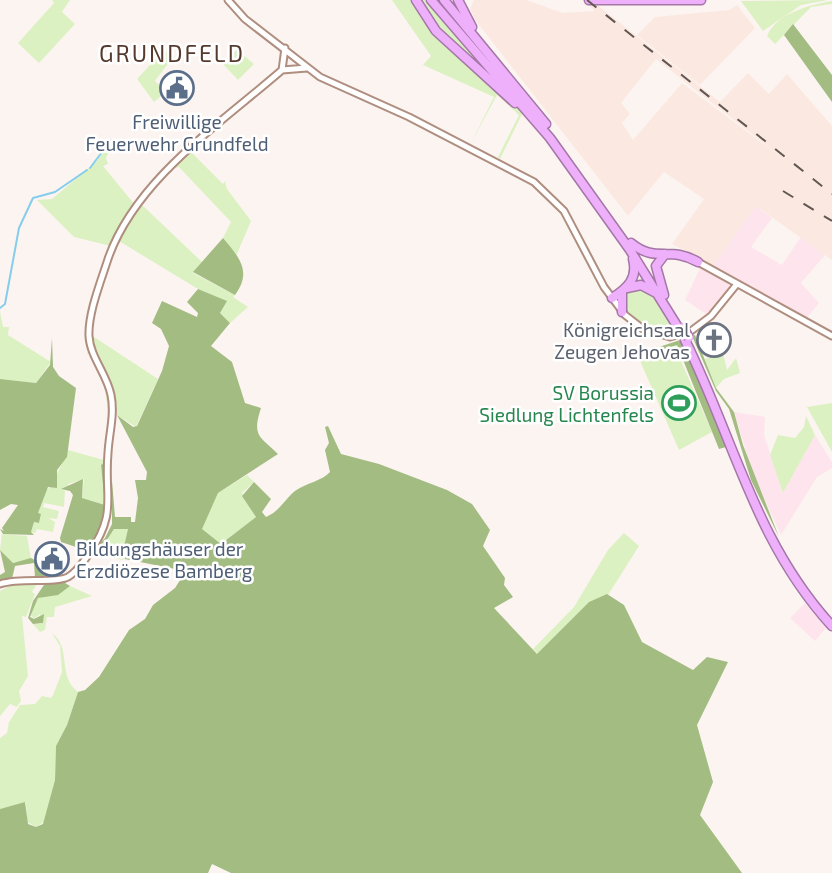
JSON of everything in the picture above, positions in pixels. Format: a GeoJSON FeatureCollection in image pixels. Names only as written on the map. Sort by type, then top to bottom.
{"type":"FeatureCollection","features":[{"type":"Feature","properties":{"kind":"highway"},"geometry":{"type":"LineString","coordinates":[[416,0],[436,31],[550,138]]}},
{"type":"Feature","properties":{"kind":"highway"},"geometry":{"type":"LineString","coordinates":[[431,0],[584,179]]}},
{"type":"Feature","properties":{"kind":"highway"},"geometry":{"type":"LineString","coordinates":[[444,0],[492,55],[584,179],[662,295],[687,339],[765,519],[791,566],[832,619]]}},
{"type":"Feature","properties":{"kind":"highway"},"geometry":{"type":"LineString","coordinates":[[458,0],[492,55]]}},
{"type":"Feature","properties":{"kind":"highway"},"geometry":{"type":"LineString","coordinates":[[589,0],[701,0]]}},
{"type":"Feature","properties":{"kind":"highway"},"geometry":{"type":"LineString","coordinates":[[630,247],[647,254],[677,253],[698,262]]}},
{"type":"Feature","properties":{"kind":"highway"},"geometry":{"type":"LineString","coordinates":[[622,312],[625,290],[635,269],[630,247]]}},
{"type":"Feature","properties":{"kind":"highway"},"geometry":{"type":"LineString","coordinates":[[662,295],[656,266],[665,254]]}},
{"type":"Feature","properties":{"kind":"highway"},"geometry":{"type":"LineString","coordinates":[[612,298],[625,290],[642,285],[662,295]]}},
{"type":"Feature","properties":{"kind":"highway"},"geometry":{"type":"LineString","coordinates":[[687,339],[761,522],[794,577],[832,626]]}},
{"type":"Feature","properties":{"kind":"street"},"geometry":{"type":"LineString","coordinates":[[228,0],[245,19],[285,48],[313,73],[349,93],[450,138],[534,182],[571,221],[622,312],[650,333],[677,336],[705,321],[737,284]]}},
{"type":"Feature","properties":{"kind":"street"},"geometry":{"type":"LineString","coordinates":[[282,70],[285,48]]}},
{"type":"Feature","properties":{"kind":"street"},"geometry":{"type":"LineString","coordinates":[[0,584],[20,579],[58,580],[71,576],[106,525],[109,508],[107,457],[113,407],[107,380],[92,349],[89,330],[108,260],[128,221],[163,173],[282,70],[307,68]]}},
{"type":"Feature","properties":{"kind":"street"},"geometry":{"type":"LineString","coordinates":[[698,262],[832,336]]}},
{"type":"Feature","properties":{"kind":"street"},"geometry":{"type":"LineString","coordinates":[[730,293],[746,289]]}},
{"type":"Feature","properties":{"kind":"shaded area"},"geometry":{"type":"Polygon","coordinates":[[[474,0],[526,0],[563,13],[595,11],[583,0],[591,0],[720,102],[748,73],[769,94],[787,74],[832,126],[832,260],[756,206],[713,266],[672,244],[704,199],[664,172],[628,216],[476,21],[470,9],[474,0]],[[656,59],[621,103],[630,114],[622,123],[633,140],[682,83],[789,163],[656,59]]]}},
{"type":"Feature","properties":{"kind":"shaded area"},"geometry":{"type":"Polygon","coordinates":[[[737,5],[755,28],[700,85],[637,35],[655,17],[729,10],[737,5]]]}},
{"type":"Feature","properties":{"kind":"shaded area"},"geometry":{"type":"Polygon","coordinates":[[[756,206],[772,218],[751,247],[782,265],[801,237],[825,255],[801,283],[819,303],[806,319],[713,266],[756,206]]]}},
{"type":"Feature","properties":{"kind":"shaded area"},"geometry":{"type":"Polygon","coordinates":[[[701,266],[726,279],[730,288],[708,315],[685,300],[701,266]]]}},
{"type":"Feature","properties":{"kind":"shaded area"},"geometry":{"type":"Polygon","coordinates":[[[734,412],[765,417],[764,435],[783,493],[815,435],[832,462],[832,468],[817,477],[781,535],[753,474],[734,412]]]}},
{"type":"Feature","properties":{"kind":"shaded area"},"geometry":{"type":"Polygon","coordinates":[[[805,603],[826,628],[815,641],[790,618],[805,603]]]}},
{"type":"Feature","properties":{"kind":"green space"},"geometry":{"type":"Polygon","coordinates":[[[52,0],[70,0],[62,12],[75,24],[39,63],[18,43],[54,3],[52,0]]]}},
{"type":"Feature","properties":{"kind":"green space"},"geometry":{"type":"Polygon","coordinates":[[[392,0],[414,0],[421,15],[519,109],[522,114],[500,159],[498,157],[519,115],[497,95],[471,143],[494,97],[423,65],[431,56],[392,0]]]}},
{"type":"Feature","properties":{"kind":"green space"},"geometry":{"type":"Polygon","coordinates":[[[417,0],[428,0],[510,95],[441,34],[417,0]]]}},
{"type":"Feature","properties":{"kind":"green space"},"geometry":{"type":"Polygon","coordinates":[[[828,0],[801,5],[763,31],[741,1],[828,0]]]}},
{"type":"Feature","properties":{"kind":"green space"},"geometry":{"type":"Polygon","coordinates":[[[832,1],[832,4],[811,7],[775,44],[767,36],[778,21],[795,11],[832,1]]]}},
{"type":"Feature","properties":{"kind":"green space"},"geometry":{"type":"Polygon","coordinates":[[[793,24],[832,75],[832,102],[784,35],[793,24]]]}},
{"type":"Feature","properties":{"kind":"green space"},"geometry":{"type":"Polygon","coordinates":[[[164,50],[173,57],[155,81],[166,92],[154,102],[137,79],[164,50]]]}},
{"type":"Feature","properties":{"kind":"green space"},"geometry":{"type":"Polygon","coordinates":[[[237,50],[254,64],[238,80],[222,63],[237,50]]]}},
{"type":"Feature","properties":{"kind":"green space"},"geometry":{"type":"Polygon","coordinates":[[[110,140],[113,143],[106,158],[108,164],[103,166],[135,205],[111,246],[74,237],[37,200],[52,199],[97,161],[110,140]]]}},
{"type":"Feature","properties":{"kind":"green space"},"geometry":{"type":"Polygon","coordinates":[[[191,152],[223,184],[225,181],[227,189],[251,221],[236,256],[223,238],[231,222],[179,167],[170,169],[191,152]]]}},
{"type":"Feature","properties":{"kind":"green space"},"geometry":{"type":"Polygon","coordinates":[[[141,204],[202,262],[193,273],[235,295],[233,297],[248,307],[230,323],[220,313],[226,301],[198,289],[119,241],[141,204]]]}},
{"type":"Feature","properties":{"kind":"green space"},"geometry":{"type":"Polygon","coordinates":[[[223,238],[242,265],[243,279],[235,295],[193,272],[223,238]]]}},
{"type":"Feature","properties":{"kind":"green space"},"geometry":{"type":"Polygon","coordinates":[[[637,286],[655,297],[674,330],[649,325],[651,331],[624,308],[625,294],[637,286]]]}},
{"type":"Feature","properties":{"kind":"green space"},"geometry":{"type":"Polygon","coordinates":[[[198,289],[227,301],[220,313],[230,323],[211,346],[232,362],[245,403],[261,408],[257,430],[278,454],[218,493],[202,529],[221,544],[256,517],[242,496],[254,482],[271,499],[262,512],[266,517],[295,491],[327,475],[330,472],[325,450],[329,443],[325,427],[328,426],[341,454],[379,464],[447,490],[472,504],[490,530],[483,546],[505,578],[504,585],[513,597],[494,608],[537,654],[589,602],[607,594],[624,605],[642,642],[693,670],[707,657],[728,662],[697,725],[713,782],[700,815],[742,873],[231,873],[212,864],[208,873],[0,873],[0,809],[25,802],[28,824],[36,827],[43,824],[55,780],[56,746],[67,725],[78,692],[85,690],[99,677],[129,630],[145,619],[153,605],[175,588],[182,577],[180,570],[125,559],[123,551],[128,529],[114,529],[97,555],[92,556],[80,573],[65,583],[70,586],[58,595],[38,598],[30,617],[34,619],[44,614],[43,623],[33,624],[28,618],[33,601],[46,582],[68,578],[105,538],[112,524],[112,481],[115,517],[131,517],[131,522],[135,522],[138,498],[135,480],[146,480],[147,472],[117,415],[133,427],[137,426],[162,371],[169,346],[161,329],[152,323],[162,301],[197,317],[198,313],[187,302],[198,289]]]}},
{"type":"Feature","properties":{"kind":"green space"},"geometry":{"type":"Polygon","coordinates":[[[0,311],[3,327],[9,327],[8,335],[51,362],[36,383],[0,379],[0,311]]]}},
{"type":"Feature","properties":{"kind":"green space"},"geometry":{"type":"Polygon","coordinates":[[[91,335],[158,379],[136,427],[117,415],[91,335]]]}},
{"type":"Feature","properties":{"kind":"green space"},"geometry":{"type":"Polygon","coordinates":[[[695,335],[716,388],[734,412],[743,445],[779,537],[751,480],[729,409],[716,391],[692,336],[695,335]]]}},
{"type":"Feature","properties":{"kind":"green space"},"geometry":{"type":"Polygon","coordinates":[[[52,338],[53,367],[59,376],[76,388],[67,457],[57,470],[57,488],[48,487],[38,513],[41,514],[39,523],[34,522],[31,532],[34,535],[3,534],[0,529],[4,531],[2,528],[18,505],[11,504],[0,510],[0,379],[36,383],[50,365],[52,338]]]}},
{"type":"Feature","properties":{"kind":"green space"},"geometry":{"type":"Polygon","coordinates":[[[680,340],[706,393],[726,447],[719,449],[677,345],[664,349],[659,347],[680,340]]]}},
{"type":"Feature","properties":{"kind":"green space","name":"SV Borussia Siedlung Lichtenfels"},"geometry":{"type":"Polygon","coordinates":[[[677,344],[677,352],[712,432],[679,450],[637,354],[657,346],[663,357],[671,354],[668,348],[677,344]]]}},
{"type":"Feature","properties":{"kind":"green space"},"geometry":{"type":"Polygon","coordinates":[[[88,347],[103,379],[109,404],[106,464],[101,465],[105,505],[82,498],[84,479],[68,484],[69,488],[61,489],[65,491],[64,507],[44,503],[43,507],[59,511],[57,519],[48,518],[55,522],[53,532],[37,529],[35,533],[31,532],[34,522],[39,523],[41,515],[37,513],[46,490],[51,487],[68,450],[104,460],[107,405],[102,379],[90,353],[87,354],[88,347]]]}},
{"type":"Feature","properties":{"kind":"green space"},"geometry":{"type":"Polygon","coordinates":[[[723,353],[727,370],[736,358],[740,373],[724,379],[716,388],[705,359],[723,353]]]}},
{"type":"Feature","properties":{"kind":"green space"},"geometry":{"type":"Polygon","coordinates":[[[832,403],[832,452],[807,407],[832,403]]]}},
{"type":"Feature","properties":{"kind":"green space"},"geometry":{"type":"Polygon","coordinates":[[[806,416],[815,435],[783,493],[770,455],[778,435],[795,438],[804,427],[806,416]]]}},
{"type":"Feature","properties":{"kind":"green space"},"geometry":{"type":"Polygon","coordinates":[[[104,463],[109,497],[104,520],[94,541],[88,551],[61,542],[73,495],[70,491],[61,489],[83,479],[82,498],[105,505],[101,465],[104,463]]]}},
{"type":"Feature","properties":{"kind":"green space"},"geometry":{"type":"Polygon","coordinates":[[[247,475],[254,482],[242,493],[256,517],[221,544],[201,529],[218,493],[247,475]]]}},
{"type":"Feature","properties":{"kind":"green space"},"geometry":{"type":"Polygon","coordinates":[[[114,529],[128,529],[124,560],[97,555],[114,529]]]}},
{"type":"Feature","properties":{"kind":"green space"},"geometry":{"type":"Polygon","coordinates":[[[624,533],[639,546],[608,595],[589,602],[538,654],[533,649],[574,607],[608,550],[624,533]]]}},
{"type":"Feature","properties":{"kind":"green space"},"geometry":{"type":"Polygon","coordinates":[[[2,534],[27,536],[31,559],[12,563],[0,550],[2,534]]]}},
{"type":"Feature","properties":{"kind":"green space"},"geometry":{"type":"Polygon","coordinates":[[[51,546],[54,548],[43,567],[57,577],[35,578],[34,563],[15,566],[12,579],[0,583],[0,575],[5,572],[0,550],[13,563],[31,558],[38,562],[51,546]]]}},
{"type":"Feature","properties":{"kind":"green space"},"geometry":{"type":"Polygon","coordinates":[[[39,581],[32,592],[35,594],[26,617],[22,616],[28,676],[19,691],[21,701],[17,707],[10,704],[0,716],[0,591],[16,582],[39,581]]]}},
{"type":"Feature","properties":{"kind":"green space"},"geometry":{"type":"Polygon","coordinates":[[[70,586],[92,596],[55,607],[54,617],[47,617],[45,630],[40,632],[33,624],[41,624],[40,614],[34,619],[30,614],[38,598],[70,586]]]}},
{"type":"Feature","properties":{"kind":"green space"},"geometry":{"type":"Polygon","coordinates":[[[52,633],[62,646],[68,678],[78,692],[67,725],[56,746],[55,780],[44,822],[36,827],[27,822],[26,802],[0,809],[0,738],[7,733],[9,722],[20,705],[35,704],[42,696],[51,698],[53,695],[62,672],[60,646],[52,633]]]}},
{"type":"Feature","properties":{"kind":"waterway"},"geometry":{"type":"LineString","coordinates":[[90,168],[111,140]]}},
{"type":"Feature","properties":{"kind":"waterway"},"geometry":{"type":"LineString","coordinates":[[0,308],[5,304],[19,228],[33,198],[55,192],[87,170]]}},
{"type":"Feature","properties":{"kind":"railway"},"geometry":{"type":"LineString","coordinates":[[587,0],[832,194]]}},
{"type":"Feature","properties":{"kind":"railway"},"geometry":{"type":"LineString","coordinates":[[783,191],[832,221]]}},
{"type":"Feature","properties":{"kind":"place","name":"Freiwillige Feuerwehr Grundfeld"},"geometry":{"type":"Point","coordinates":[177,88]}},
{"type":"Feature","properties":{"kind":"place","name":"Königreichsaal Zeugen Jehovas"},"geometry":{"type":"Point","coordinates":[714,340]}},
{"type":"Feature","properties":{"kind":"place","name":"SV Borussia Siedlung Lichtenfels"},"geometry":{"type":"Point","coordinates":[679,403]}},
{"type":"Feature","properties":{"kind":"place","name":"Bildungshäuser der Erzdiözese Bamberg"},"geometry":{"type":"Point","coordinates":[52,559]}},
{"type":"Feature","properties":{"kind":"district","name":"GRUNDFELD"},"geometry":{"type":"Point","coordinates":[172,53]}}]}
